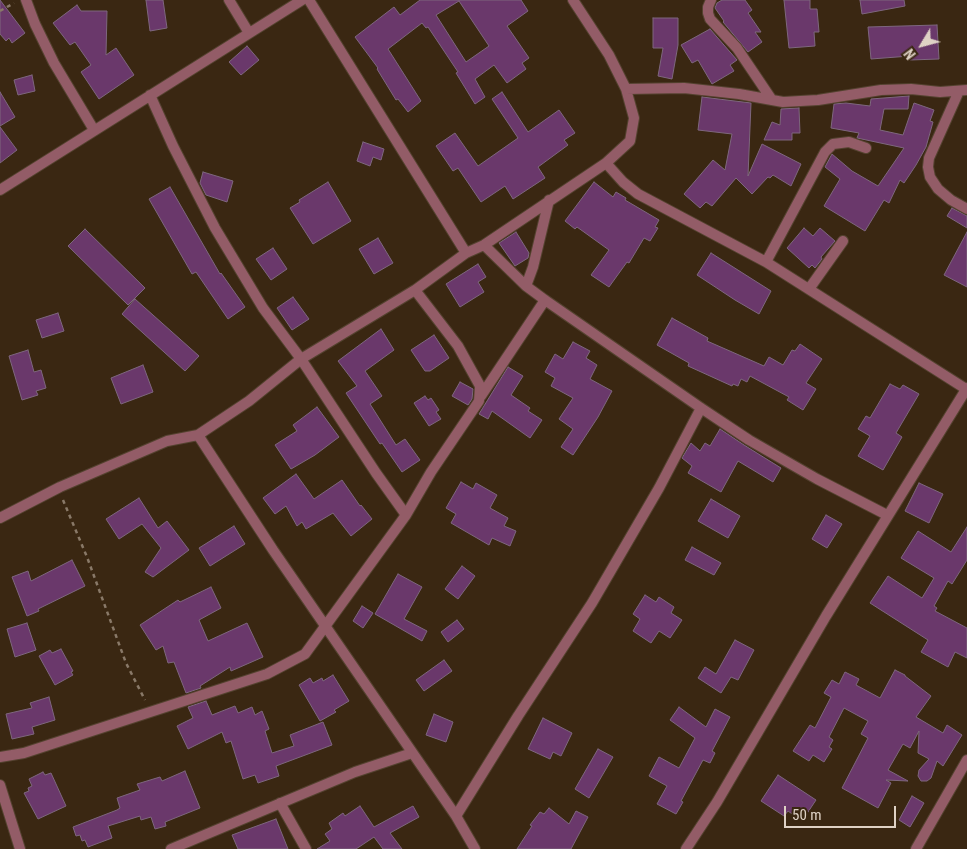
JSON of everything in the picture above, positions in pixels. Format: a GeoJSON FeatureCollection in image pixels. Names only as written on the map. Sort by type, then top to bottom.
{"type":"FeatureCollection","features":[{"type":"Feature","properties":{"kind":"street"},"geometry":{"type":"LineString","coordinates":[[26,0],[34,24],[54,63],[94,130]]}},
{"type":"Feature","properties":{"kind":"street"},"geometry":{"type":"LineString","coordinates":[[229,0],[249,33]]}},
{"type":"Feature","properties":{"kind":"street"},"geometry":{"type":"LineString","coordinates":[[0,190],[302,0]]}},
{"type":"Feature","properties":{"kind":"street"},"geometry":{"type":"LineString","coordinates":[[309,0],[466,253]]}},
{"type":"Feature","properties":{"kind":"street"},"geometry":{"type":"LineString","coordinates":[[0,518],[60,487],[167,441],[198,435],[250,401],[301,359],[415,290],[466,253],[484,245],[606,162],[630,141],[634,118],[626,89],[610,55],[573,0]]}},
{"type":"Feature","properties":{"kind":"street"},"geometry":{"type":"LineString","coordinates":[[712,0],[708,7],[710,19],[737,48],[772,100]]}},
{"type":"Feature","properties":{"kind":"street"},"geometry":{"type":"LineString","coordinates":[[626,89],[684,88],[739,94],[783,102],[818,100],[881,90],[911,89],[940,92],[963,90]]}},
{"type":"Feature","properties":{"kind":"street"},"geometry":{"type":"LineString","coordinates":[[963,90],[929,158],[928,167],[930,177],[938,189],[951,200],[967,209]]}},
{"type":"Feature","properties":{"kind":"street"},"geometry":{"type":"LineString","coordinates":[[150,95],[173,146],[215,228],[263,308],[301,359],[406,515]]}},
{"type":"Feature","properties":{"kind":"street"},"geometry":{"type":"LineString","coordinates":[[766,262],[825,152],[834,144],[849,142],[866,148]]}},
{"type":"Feature","properties":{"kind":"street"},"geometry":{"type":"LineString","coordinates":[[606,162],[623,182],[638,194],[766,262],[891,343],[966,388],[887,515],[717,802],[686,849]]}},
{"type":"Feature","properties":{"kind":"street"},"geometry":{"type":"LineString","coordinates":[[526,286],[533,267],[549,200]]}},
{"type":"Feature","properties":{"kind":"street"},"geometry":{"type":"LineString","coordinates":[[809,289],[843,242]]}},
{"type":"Feature","properties":{"kind":"street"},"geometry":{"type":"LineString","coordinates":[[484,245],[526,286],[701,408],[749,440],[817,479],[887,515]]}},
{"type":"Feature","properties":{"kind":"street"},"geometry":{"type":"LineString","coordinates":[[415,290],[458,346],[480,386],[480,397]]}},
{"type":"Feature","properties":{"kind":"street"},"geometry":{"type":"LineString","coordinates":[[0,758],[24,753],[268,674],[305,654],[406,515],[430,472],[476,406],[480,397],[545,300]]}},
{"type":"Feature","properties":{"kind":"street"},"geometry":{"type":"LineString","coordinates":[[456,816],[518,716],[592,604],[659,488],[701,408]]}},
{"type":"Feature","properties":{"kind":"street"},"geometry":{"type":"LineString","coordinates":[[198,435],[325,627],[456,816],[475,849]]}},
{"type":"Feature","properties":{"kind":"street"},"geometry":{"type":"LineString","coordinates":[[171,849],[355,772],[412,753]]}},
{"type":"Feature","properties":{"kind":"street"},"geometry":{"type":"LineString","coordinates":[[916,849],[967,760]]}},
{"type":"Feature","properties":{"kind":"street"},"geometry":{"type":"LineString","coordinates":[[0,785],[20,849]]}},
{"type":"Feature","properties":{"kind":"street"},"geometry":{"type":"LineString","coordinates":[[280,803],[306,849]]}},
{"type":"Feature","properties":{"kind":"path"},"geometry":{"type":"LineString","coordinates":[[0,11],[18,0]]}},
{"type":"Feature","properties":{"kind":"path"},"geometry":{"type":"LineString","coordinates":[[59,489],[87,557],[126,663],[151,711]]}},
{"type":"Feature","properties":{"kind":"building"},"geometry":{"type":"Polygon","coordinates":[[[0,0],[25,33],[12,43],[9,38],[6,41],[0,34],[0,0]]]}},
{"type":"Feature","properties":{"kind":"building"},"geometry":{"type":"Polygon","coordinates":[[[146,0],[163,0],[167,28],[150,31],[146,0]]]}},
{"type":"Feature","properties":{"kind":"building"},"geometry":{"type":"Polygon","coordinates":[[[420,0],[521,0],[528,11],[507,26],[529,58],[522,63],[526,69],[507,83],[494,65],[475,79],[485,97],[475,104],[456,73],[458,72],[428,27],[426,28],[422,23],[388,49],[421,101],[408,112],[398,99],[396,100],[378,68],[355,37],[394,7],[400,15],[420,0]],[[459,1],[436,15],[466,62],[489,46],[459,1]]]}},
{"type":"Feature","properties":{"kind":"building"},"geometry":{"type":"Polygon","coordinates":[[[722,0],[745,0],[752,10],[748,13],[761,32],[755,32],[762,42],[748,52],[723,22],[715,8],[717,3],[722,0]]]}},
{"type":"Feature","properties":{"kind":"building"},"geometry":{"type":"Polygon","coordinates":[[[784,0],[810,0],[810,9],[817,9],[819,32],[814,32],[815,46],[789,48],[784,0]]]}},
{"type":"Feature","properties":{"kind":"building"},"geometry":{"type":"Polygon","coordinates":[[[860,0],[904,0],[905,6],[862,14],[860,0]]]}},
{"type":"Feature","properties":{"kind":"building"},"geometry":{"type":"Polygon","coordinates":[[[77,5],[81,11],[107,11],[106,55],[116,48],[134,75],[99,99],[81,72],[91,65],[75,42],[70,45],[53,23],[77,5]]]}},
{"type":"Feature","properties":{"kind":"building"},"geometry":{"type":"Polygon","coordinates":[[[653,18],[678,18],[678,45],[672,79],[658,76],[663,48],[653,48],[653,18]]]}},
{"type":"Feature","properties":{"kind":"building"},"geometry":{"type":"Polygon","coordinates":[[[937,25],[939,59],[910,60],[910,56],[871,59],[868,27],[937,25]]]}},
{"type":"Feature","properties":{"kind":"building"},"geometry":{"type":"Polygon","coordinates":[[[710,29],[737,60],[730,65],[734,71],[712,84],[698,60],[692,63],[681,45],[710,29]]]}},
{"type":"Feature","properties":{"kind":"building"},"geometry":{"type":"Polygon","coordinates":[[[247,46],[259,60],[241,75],[229,62],[247,46]]]}},
{"type":"Feature","properties":{"kind":"building"},"geometry":{"type":"Polygon","coordinates":[[[32,75],[35,91],[18,95],[14,80],[32,75]]]}},
{"type":"Feature","properties":{"kind":"building"},"geometry":{"type":"Polygon","coordinates":[[[0,92],[15,117],[0,126],[0,92]]]}},
{"type":"Feature","properties":{"kind":"building"},"geometry":{"type":"Polygon","coordinates":[[[502,92],[528,132],[559,110],[575,133],[564,140],[568,145],[538,167],[545,178],[513,199],[505,186],[481,202],[458,168],[453,171],[436,146],[455,133],[478,166],[518,138],[492,99],[502,92]]]}},
{"type":"Feature","properties":{"kind":"building"},"geometry":{"type":"Polygon","coordinates":[[[909,96],[908,109],[884,109],[880,130],[903,135],[914,103],[934,110],[930,121],[933,122],[926,147],[904,183],[900,180],[889,203],[884,200],[865,231],[824,206],[840,179],[825,167],[832,154],[852,171],[878,186],[904,148],[857,138],[859,133],[831,128],[834,104],[846,103],[870,106],[871,99],[909,96]]]}},
{"type":"Feature","properties":{"kind":"building"},"geometry":{"type":"Polygon","coordinates":[[[702,97],[751,103],[748,176],[762,144],[801,164],[791,186],[773,175],[770,178],[768,177],[752,194],[736,178],[712,206],[706,202],[700,208],[684,194],[713,160],[725,170],[732,134],[698,130],[702,97]]]}},
{"type":"Feature","properties":{"kind":"building"},"geometry":{"type":"Polygon","coordinates":[[[799,108],[800,133],[792,133],[792,140],[764,140],[772,122],[780,125],[781,109],[799,108]]]}},
{"type":"Feature","properties":{"kind":"building"},"geometry":{"type":"Polygon","coordinates":[[[0,127],[17,150],[0,163],[0,127]]]}},
{"type":"Feature","properties":{"kind":"building"},"geometry":{"type":"Polygon","coordinates":[[[363,142],[384,149],[381,160],[373,157],[370,166],[357,161],[363,142]]]}},
{"type":"Feature","properties":{"kind":"building"},"geometry":{"type":"Polygon","coordinates":[[[203,172],[233,181],[227,202],[206,195],[200,183],[203,172]]]}},
{"type":"Feature","properties":{"kind":"building"},"geometry":{"type":"Polygon","coordinates":[[[328,182],[351,221],[313,244],[290,208],[300,202],[299,200],[328,182]]]}},
{"type":"Feature","properties":{"kind":"building"},"geometry":{"type":"Polygon","coordinates":[[[594,182],[613,197],[616,192],[626,198],[625,200],[659,220],[655,227],[658,228],[650,241],[644,238],[629,263],[627,262],[609,287],[591,275],[609,250],[577,227],[575,229],[565,221],[594,182]]]}},
{"type":"Feature","properties":{"kind":"building"},"geometry":{"type":"Polygon","coordinates":[[[170,187],[220,274],[245,307],[228,319],[196,272],[192,274],[149,199],[170,187]]]}},
{"type":"Feature","properties":{"kind":"building"},"geometry":{"type":"Polygon","coordinates":[[[952,208],[967,216],[967,228],[947,216],[952,208]]]}},
{"type":"Feature","properties":{"kind":"building"},"geometry":{"type":"Polygon","coordinates":[[[804,228],[813,236],[820,228],[835,241],[821,257],[822,259],[815,268],[812,265],[809,268],[787,248],[804,228]]]}},
{"type":"Feature","properties":{"kind":"building"},"geometry":{"type":"Polygon","coordinates":[[[85,229],[145,288],[128,305],[68,246],[85,229]]]}},
{"type":"Feature","properties":{"kind":"building"},"geometry":{"type":"Polygon","coordinates":[[[516,232],[529,253],[528,258],[515,266],[499,243],[516,232]]]}},
{"type":"Feature","properties":{"kind":"building"},"geometry":{"type":"Polygon","coordinates":[[[967,232],[967,287],[944,275],[967,232]]]}},
{"type":"Feature","properties":{"kind":"building"},"geometry":{"type":"Polygon","coordinates":[[[378,238],[393,263],[374,274],[359,249],[378,238]]]}},
{"type":"Feature","properties":{"kind":"building"},"geometry":{"type":"Polygon","coordinates":[[[273,248],[287,269],[271,280],[256,259],[273,248]]]}},
{"type":"Feature","properties":{"kind":"building"},"geometry":{"type":"Polygon","coordinates":[[[711,253],[771,291],[759,314],[697,275],[711,253]]]}},
{"type":"Feature","properties":{"kind":"building"},"geometry":{"type":"Polygon","coordinates":[[[478,264],[486,277],[478,282],[484,292],[460,307],[446,284],[478,264]]]}},
{"type":"Feature","properties":{"kind":"building"},"geometry":{"type":"Polygon","coordinates":[[[293,297],[309,319],[292,330],[277,308],[293,297]]]}},
{"type":"Feature","properties":{"kind":"building"},"geometry":{"type":"Polygon","coordinates":[[[135,299],[199,356],[185,371],[122,314],[135,299]]]}},
{"type":"Feature","properties":{"kind":"building"},"geometry":{"type":"Polygon","coordinates":[[[58,313],[64,331],[42,338],[36,320],[58,313]]]}},
{"type":"Feature","properties":{"kind":"building"},"geometry":{"type":"Polygon","coordinates":[[[672,318],[708,338],[707,341],[764,366],[769,357],[783,365],[792,350],[795,351],[800,344],[822,359],[806,383],[816,389],[803,410],[787,400],[789,397],[750,376],[747,382],[741,379],[738,386],[733,384],[732,386],[688,366],[689,363],[657,345],[672,318]]]}},
{"type":"Feature","properties":{"kind":"building"},"geometry":{"type":"Polygon","coordinates":[[[381,329],[394,350],[365,371],[382,396],[370,404],[396,445],[405,439],[420,460],[402,472],[382,443],[380,444],[346,393],[357,386],[338,361],[381,329]]]}},
{"type":"Feature","properties":{"kind":"building"},"geometry":{"type":"Polygon","coordinates":[[[434,335],[449,358],[430,371],[425,371],[411,350],[434,335]]]}},
{"type":"Feature","properties":{"kind":"building"},"geometry":{"type":"Polygon","coordinates":[[[573,342],[590,351],[586,358],[597,365],[590,379],[612,391],[598,417],[573,455],[561,447],[573,429],[559,419],[573,398],[551,386],[555,378],[545,372],[555,354],[563,359],[573,342]]]}},
{"type":"Feature","properties":{"kind":"building"},"geometry":{"type":"Polygon","coordinates":[[[28,350],[34,372],[41,370],[46,388],[36,391],[38,395],[22,400],[9,356],[28,350]]]}},
{"type":"Feature","properties":{"kind":"building"},"geometry":{"type":"Polygon","coordinates":[[[143,365],[153,392],[121,404],[111,378],[143,365]]]}},
{"type":"Feature","properties":{"kind":"building"},"geometry":{"type":"Polygon","coordinates":[[[508,367],[523,376],[511,395],[530,408],[528,411],[542,420],[530,438],[492,411],[488,419],[479,414],[508,367]]]}},
{"type":"Feature","properties":{"kind":"building"},"geometry":{"type":"Polygon","coordinates":[[[460,382],[473,389],[472,399],[468,405],[452,396],[460,382]]]}},
{"type":"Feature","properties":{"kind":"building"},"geometry":{"type":"Polygon","coordinates":[[[890,384],[900,389],[903,385],[919,394],[896,433],[902,437],[883,470],[858,456],[870,436],[858,429],[866,416],[870,418],[890,384]]]}},
{"type":"Feature","properties":{"kind":"building"},"geometry":{"type":"Polygon","coordinates":[[[425,396],[428,400],[431,398],[439,410],[436,412],[441,419],[429,426],[414,403],[425,396]]]}},
{"type":"Feature","properties":{"kind":"building"},"geometry":{"type":"Polygon","coordinates":[[[317,407],[339,437],[315,455],[291,469],[275,445],[297,431],[293,425],[317,407]]]}},
{"type":"Feature","properties":{"kind":"building"},"geometry":{"type":"Polygon","coordinates":[[[720,429],[781,468],[773,482],[738,461],[721,492],[688,473],[692,466],[682,458],[691,443],[700,451],[705,443],[710,446],[720,429]]]}},
{"type":"Feature","properties":{"kind":"building"},"geometry":{"type":"Polygon","coordinates":[[[296,474],[314,499],[342,480],[360,506],[372,519],[351,536],[333,513],[306,529],[302,522],[297,526],[286,506],[275,514],[263,498],[296,474]]]}},
{"type":"Feature","properties":{"kind":"building"},"geometry":{"type":"Polygon","coordinates":[[[461,482],[473,489],[476,483],[497,495],[490,508],[508,518],[504,526],[516,531],[510,546],[492,538],[489,545],[451,523],[456,514],[446,508],[461,482]]]}},
{"type":"Feature","properties":{"kind":"building"},"geometry":{"type":"Polygon","coordinates":[[[919,483],[943,494],[929,523],[905,511],[919,483]]]}},
{"type":"Feature","properties":{"kind":"building"},"geometry":{"type":"Polygon","coordinates":[[[139,498],[158,528],[167,521],[189,550],[153,577],[145,572],[161,548],[142,524],[119,539],[106,519],[139,498]]]}},
{"type":"Feature","properties":{"kind":"building"},"geometry":{"type":"Polygon","coordinates":[[[711,499],[740,516],[728,538],[698,521],[711,499]]]}},
{"type":"Feature","properties":{"kind":"building"},"geometry":{"type":"Polygon","coordinates":[[[826,515],[842,524],[827,548],[812,539],[826,515]]]}},
{"type":"Feature","properties":{"kind":"building"},"geometry":{"type":"Polygon","coordinates":[[[234,526],[245,544],[210,566],[199,548],[234,526]]]}},
{"type":"Feature","properties":{"kind":"building"},"geometry":{"type":"Polygon","coordinates":[[[967,527],[967,560],[952,584],[948,581],[934,606],[937,608],[935,611],[967,628],[967,658],[955,652],[948,667],[921,652],[928,640],[870,603],[888,576],[922,598],[934,578],[901,558],[918,531],[951,552],[967,527]]]}},
{"type":"Feature","properties":{"kind":"building"},"geometry":{"type":"Polygon","coordinates":[[[692,547],[721,563],[714,575],[685,560],[692,547]]]}},
{"type":"Feature","properties":{"kind":"building"},"geometry":{"type":"Polygon","coordinates":[[[72,560],[85,586],[27,616],[12,577],[28,571],[31,581],[72,560]]]}},
{"type":"Feature","properties":{"kind":"building"},"geometry":{"type":"Polygon","coordinates":[[[462,566],[475,576],[458,599],[445,589],[462,566]]]}},
{"type":"Feature","properties":{"kind":"building"},"geometry":{"type":"Polygon","coordinates":[[[398,574],[422,587],[404,619],[427,631],[422,641],[375,614],[398,574]]]}},
{"type":"Feature","properties":{"kind":"building"},"geometry":{"type":"Polygon","coordinates":[[[211,587],[221,608],[199,620],[208,641],[247,623],[263,657],[231,671],[230,667],[200,686],[201,688],[186,693],[174,662],[168,663],[163,646],[156,650],[140,625],[178,600],[180,602],[211,587]]]}},
{"type":"Feature","properties":{"kind":"building"},"geometry":{"type":"Polygon","coordinates":[[[645,595],[656,602],[659,597],[674,607],[671,613],[682,620],[670,638],[659,631],[651,643],[633,631],[640,619],[633,614],[645,595]]]}},
{"type":"Feature","properties":{"kind":"building"},"geometry":{"type":"Polygon","coordinates":[[[362,606],[373,613],[363,628],[353,621],[362,606]]]}},
{"type":"Feature","properties":{"kind":"building"},"geometry":{"type":"Polygon","coordinates":[[[457,620],[464,629],[448,642],[441,632],[457,620]]]}},
{"type":"Feature","properties":{"kind":"building"},"geometry":{"type":"Polygon","coordinates":[[[27,623],[36,650],[15,657],[7,629],[27,623]]]}},
{"type":"Feature","properties":{"kind":"building"},"geometry":{"type":"Polygon","coordinates":[[[735,640],[754,650],[738,680],[731,677],[721,693],[698,678],[705,667],[716,674],[735,640]]]}},
{"type":"Feature","properties":{"kind":"building"},"geometry":{"type":"Polygon","coordinates":[[[61,649],[73,671],[71,672],[73,675],[55,685],[39,656],[50,650],[52,653],[61,649]]]}},
{"type":"Feature","properties":{"kind":"building"},"geometry":{"type":"Polygon","coordinates":[[[444,660],[452,671],[424,691],[416,680],[444,660]]]}},
{"type":"Feature","properties":{"kind":"building"},"geometry":{"type":"Polygon","coordinates":[[[895,670],[905,675],[931,696],[916,717],[943,733],[947,725],[962,735],[943,766],[937,761],[931,778],[927,781],[921,781],[918,776],[919,770],[929,759],[918,753],[919,731],[910,748],[903,744],[888,770],[908,781],[886,780],[891,783],[878,808],[842,788],[868,738],[861,734],[868,721],[844,708],[829,737],[833,740],[829,747],[832,749],[824,762],[813,755],[809,761],[793,751],[810,725],[815,728],[831,697],[824,693],[832,680],[839,684],[845,672],[859,679],[856,685],[880,698],[895,670]]]}},
{"type":"Feature","properties":{"kind":"building"},"geometry":{"type":"Polygon","coordinates":[[[333,675],[349,701],[334,710],[336,712],[320,721],[299,685],[310,678],[313,683],[322,678],[323,681],[333,675]]]}},
{"type":"Feature","properties":{"kind":"building"},"geometry":{"type":"Polygon","coordinates":[[[49,697],[55,720],[32,727],[34,734],[12,739],[6,714],[32,708],[30,703],[49,697]]]}},
{"type":"Feature","properties":{"kind":"building"},"geometry":{"type":"Polygon","coordinates":[[[206,701],[212,715],[235,706],[238,713],[252,707],[255,715],[262,711],[269,729],[265,731],[272,753],[294,746],[290,735],[323,722],[332,745],[276,766],[279,776],[258,783],[255,775],[243,779],[231,741],[226,743],[222,732],[188,749],[177,726],[193,718],[188,707],[206,701]]]}},
{"type":"Feature","properties":{"kind":"building"},"geometry":{"type":"Polygon","coordinates":[[[679,707],[706,727],[715,709],[730,717],[712,751],[715,753],[710,763],[703,760],[676,814],[657,804],[667,786],[649,776],[659,757],[679,768],[695,738],[670,720],[679,707]]]}},
{"type":"Feature","properties":{"kind":"building"},"geometry":{"type":"Polygon","coordinates":[[[434,714],[453,722],[446,742],[426,735],[434,714]]]}},
{"type":"Feature","properties":{"kind":"building"},"geometry":{"type":"Polygon","coordinates":[[[543,718],[572,733],[561,756],[553,752],[550,759],[528,749],[543,718]]]}},
{"type":"Feature","properties":{"kind":"building"},"geometry":{"type":"Polygon","coordinates":[[[598,749],[613,757],[589,798],[575,789],[598,749]]]}},
{"type":"Feature","properties":{"kind":"building"},"geometry":{"type":"Polygon","coordinates":[[[185,771],[200,808],[165,822],[166,826],[155,829],[151,817],[141,820],[140,816],[108,826],[112,838],[88,847],[85,840],[82,841],[80,835],[76,836],[73,827],[120,808],[117,798],[140,790],[137,784],[160,777],[162,781],[185,771]]]}},
{"type":"Feature","properties":{"kind":"building"},"geometry":{"type":"Polygon","coordinates":[[[43,772],[45,775],[51,773],[66,806],[38,819],[24,793],[29,791],[28,788],[32,786],[29,779],[43,772]]]}},
{"type":"Feature","properties":{"kind":"building"},"geometry":{"type":"Polygon","coordinates":[[[778,775],[816,800],[802,821],[788,811],[784,816],[761,801],[778,775]]]}},
{"type":"Feature","properties":{"kind":"building"},"geometry":{"type":"Polygon","coordinates":[[[912,796],[924,803],[910,827],[899,820],[912,796]]]}},
{"type":"Feature","properties":{"kind":"building"},"geometry":{"type":"Polygon","coordinates":[[[360,806],[374,827],[413,806],[419,817],[390,833],[402,849],[383,849],[374,837],[356,849],[317,849],[330,841],[325,834],[332,829],[329,823],[343,813],[345,816],[360,806]]]}},
{"type":"Feature","properties":{"kind":"building"},"geometry":{"type":"Polygon","coordinates":[[[549,808],[569,824],[576,811],[588,817],[571,849],[517,849],[532,826],[530,825],[540,812],[544,814],[549,808]]]}},
{"type":"Feature","properties":{"kind":"building"},"geometry":{"type":"Polygon","coordinates":[[[276,819],[288,849],[238,849],[232,835],[276,819]]]}}]}
